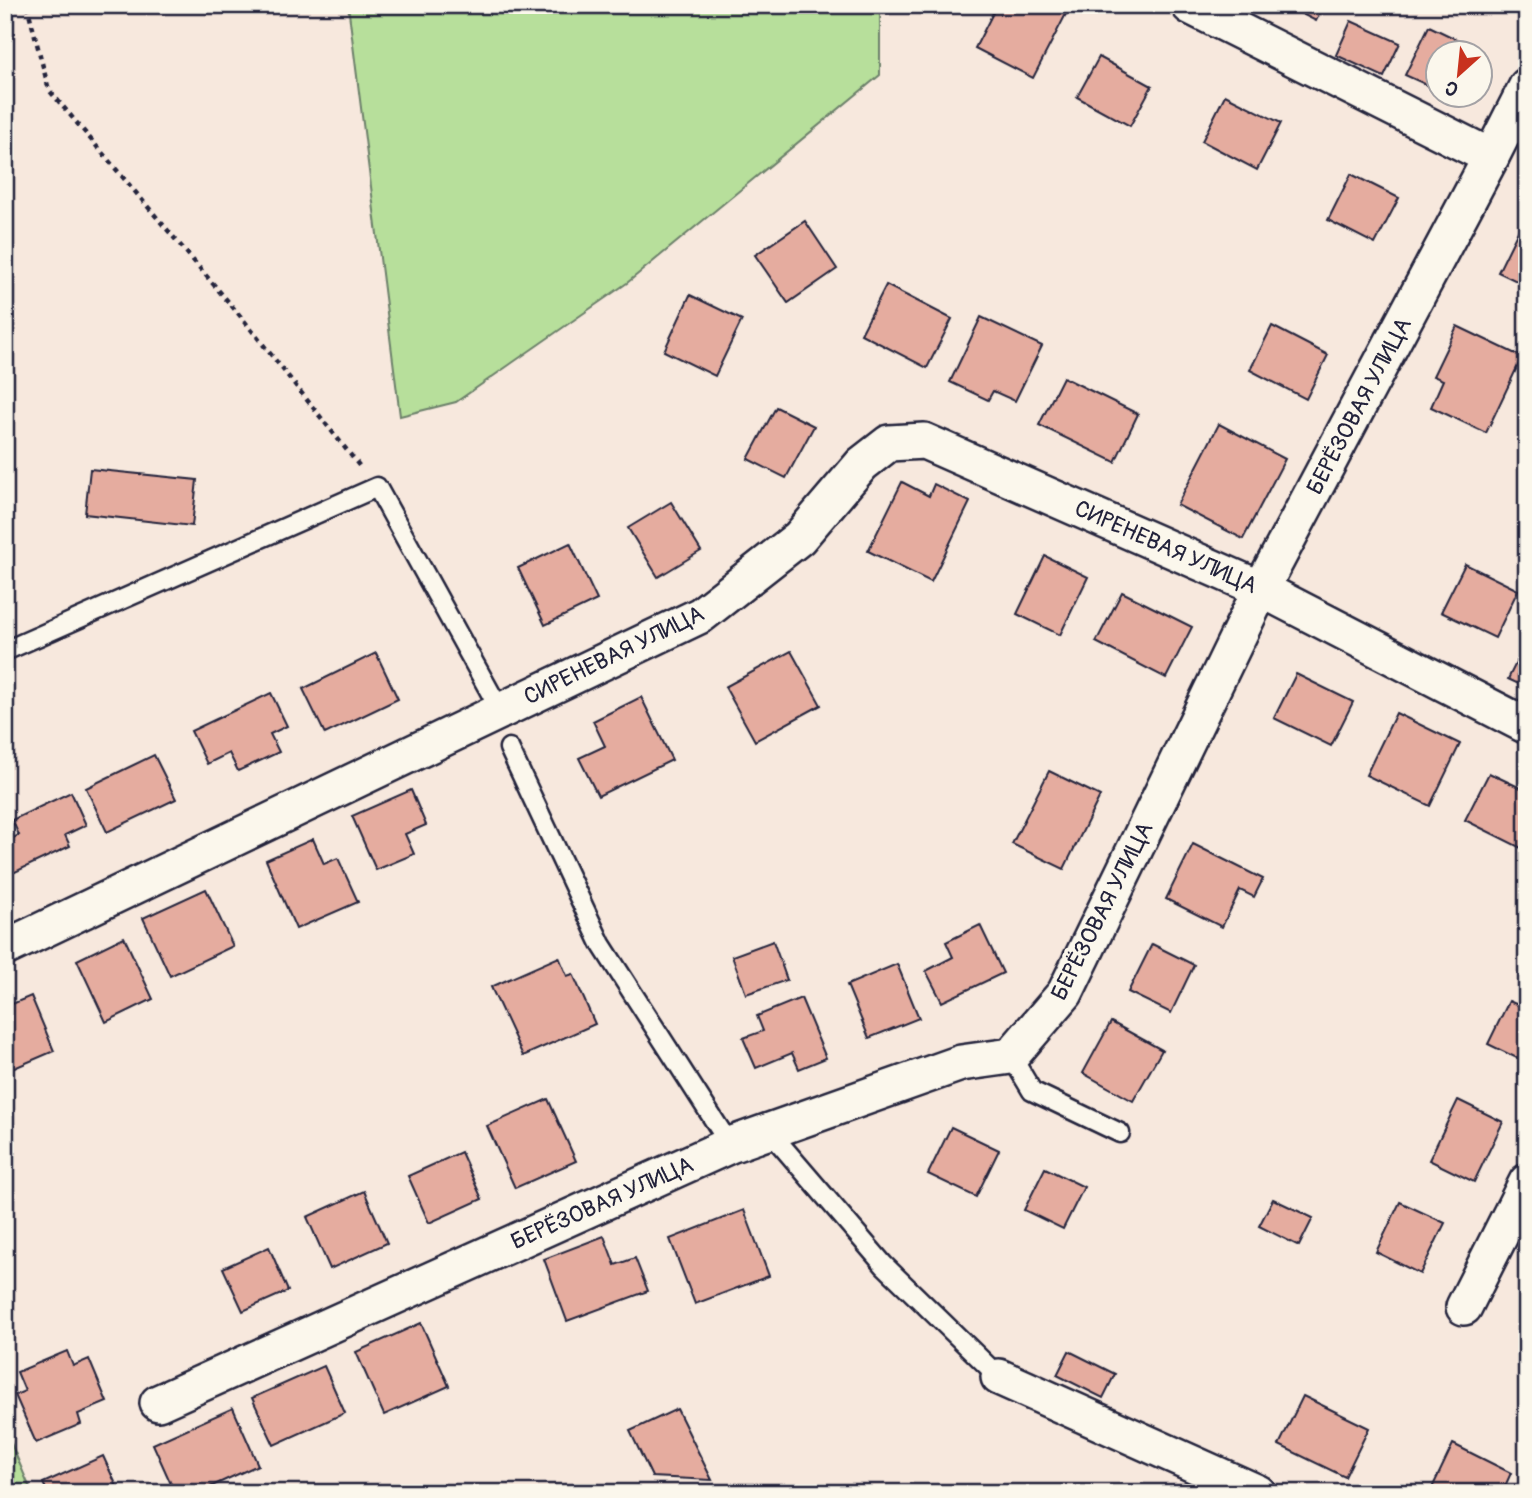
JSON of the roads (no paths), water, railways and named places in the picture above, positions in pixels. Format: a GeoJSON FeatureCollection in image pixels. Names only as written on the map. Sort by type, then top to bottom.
{"type":"FeatureCollection","features":[{"type":"Feature","properties":{"kind":"street"},"geometry":{"type":"LineString","coordinates":[[1189,6],[1491,157]]}},
{"type":"Feature","properties":{"kind":"street","name":"БЕРЁЗОВАЯ УЛИЦА"},"geometry":{"type":"LineString","coordinates":[[158,1403],[730,1146],[961,1063],[1011,1056],[1065,993],[1261,589],[1527,86]]}},
{"type":"Feature","properties":{"kind":"street","name":"СИРЕНЕВАЯ УЛИЦА"},"geometry":{"type":"LineString","coordinates":[[5,948],[701,615],[799,538],[862,464],[889,443],[924,441],[1261,589],[1527,726]]}},
{"type":"Feature","properties":{"kind":"street"},"geometry":{"type":"LineString","coordinates":[[1464,1307],[1527,1182]]}},
{"type":"Feature","properties":{"kind":"street"},"geometry":{"type":"LineString","coordinates":[[999,1377],[1258,1493]]}},
{"type":"Feature","properties":{"kind":"lane"},"geometry":{"type":"LineString","coordinates":[[5,651],[377,487],[500,710]]}},
{"type":"Feature","properties":{"kind":"lane"},"geometry":{"type":"LineString","coordinates":[[509,748],[601,944],[730,1146]]}},
{"type":"Feature","properties":{"kind":"lane"},"geometry":{"type":"LineString","coordinates":[[1011,1056],[1032,1091],[1120,1133]]}},
{"type":"Feature","properties":{"kind":"lane"},"geometry":{"type":"LineString","coordinates":[[769,1131],[884,1265],[999,1377]]}}]}
